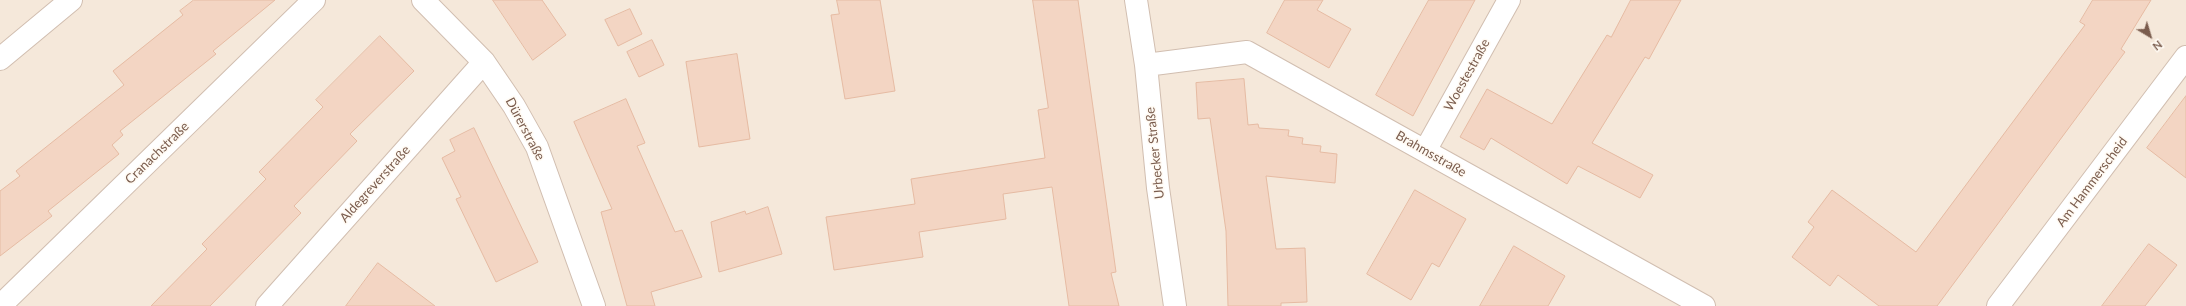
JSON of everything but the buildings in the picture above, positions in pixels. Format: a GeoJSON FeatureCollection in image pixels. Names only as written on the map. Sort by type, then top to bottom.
{"type":"FeatureCollection","features":[{"type":"Feature","properties":{"kind":"street"},"geometry":{"type":"LineString","coordinates":[[0,59],[71,0]]}},
{"type":"Feature","properties":{"kind":"street","name":"Cranachstraße"},"geometry":{"type":"LineString","coordinates":[[0,306],[314,0]]}},
{"type":"Feature","properties":{"kind":"street","name":"Dürerstraße"},"geometry":{"type":"LineString","coordinates":[[423,0],[484,62],[514,106],[537,147],[594,306]]}},
{"type":"Feature","properties":{"kind":"street","name":"Urbecker Straße"},"geometry":{"type":"LineString","coordinates":[[1136,0],[1146,64],[1158,188],[1176,306]]}},
{"type":"Feature","properties":{"kind":"street","name":"Woestestraße"},"geometry":{"type":"LineString","coordinates":[[1425,151],[1509,0]]}},
{"type":"Feature","properties":{"kind":"street","name":"Brahmsstraße"},"geometry":{"type":"LineString","coordinates":[[1146,64],[1247,52],[1704,306]]}},
{"type":"Feature","properties":{"kind":"street","name":"Am Hammerscheid"},"geometry":{"type":"LineString","coordinates":[[1998,306],[2186,57]]}},
{"type":"Feature","properties":{"kind":"street","name":"Aldegreverstraße"},"geometry":{"type":"LineString","coordinates":[[267,306],[484,62]]}},
{"type":"Feature","properties":{"kind":"shaded area"},"geometry":{"type":"Polygon","coordinates":[[[0,0],[2186,0],[2186,306],[0,306],[0,0]]]}}]}
